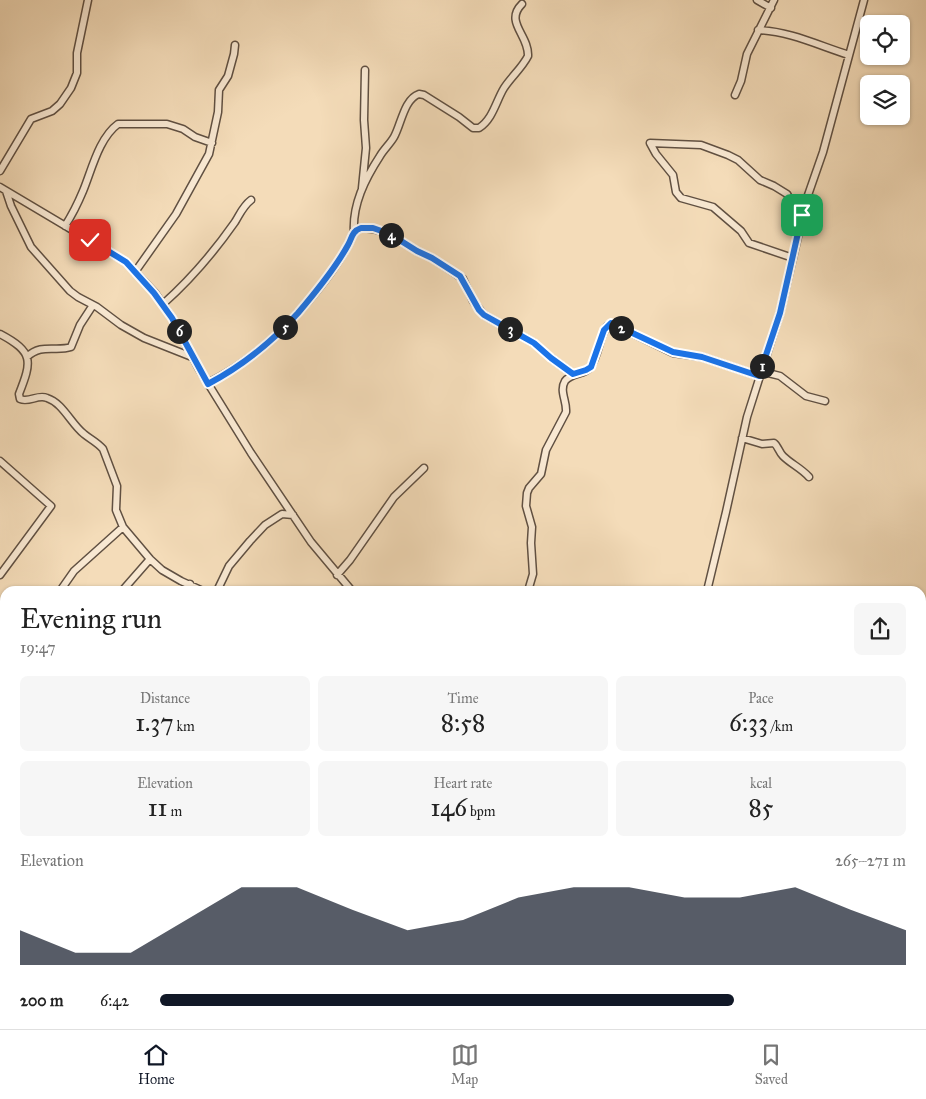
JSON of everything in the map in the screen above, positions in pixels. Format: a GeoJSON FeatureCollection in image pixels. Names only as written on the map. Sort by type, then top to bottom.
{"type":"FeatureCollection","features":[{"type":"Feature","properties":{"kind":"street"},"geometry":{"type":"LineString","coordinates":[[0,171],[31,119],[52,110],[60,104],[71,88],[77,72],[77,53],[88,0]]}},
{"type":"Feature","properties":{"kind":"street"},"geometry":{"type":"LineString","coordinates":[[757,0],[771,8]]}},
{"type":"Feature","properties":{"kind":"street"},"geometry":{"type":"LineString","coordinates":[[735,95],[741,81],[747,54],[774,0]]}},
{"type":"Feature","properties":{"kind":"street"},"geometry":{"type":"LineString","coordinates":[[708,586],[742,438],[760,373],[780,313],[802,215],[825,143],[864,0]]}},
{"type":"Feature","properties":{"kind":"street"},"geometry":{"type":"LineString","coordinates":[[208,384],[243,364],[284,327],[329,273],[354,233],[354,211],[362,189],[380,156],[394,137],[407,108],[415,96],[424,96],[459,116],[473,128],[479,128],[484,125],[499,101],[505,87],[528,56],[527,43],[517,27],[515,16],[522,4]]}},
{"type":"Feature","properties":{"kind":"street"},"geometry":{"type":"LineString","coordinates":[[758,30],[768,30],[796,37],[849,55]]}},
{"type":"Feature","properties":{"kind":"street"},"geometry":{"type":"LineString","coordinates":[[135,272],[176,214],[209,154],[218,112],[219,90],[228,76],[235,45]]}},
{"type":"Feature","properties":{"kind":"street"},"geometry":{"type":"LineString","coordinates":[[362,189],[366,148],[364,120],[365,70]]}},
{"type":"Feature","properties":{"kind":"street"},"geometry":{"type":"LineString","coordinates":[[65,226],[77,205],[101,147],[112,129],[118,124],[167,124],[183,129],[195,137],[212,143]]}},
{"type":"Feature","properties":{"kind":"street"},"geometry":{"type":"LineString","coordinates":[[793,258],[749,244],[740,231],[713,207],[681,198],[676,192],[673,175],[656,154],[650,143],[701,145],[728,155],[738,160],[760,180],[787,194],[793,205],[802,215]]}},
{"type":"Feature","properties":{"kind":"street"},"geometry":{"type":"LineString","coordinates":[[0,187],[126,262],[154,293],[172,318],[192,357],[247,446],[311,542],[347,586]]}},
{"type":"Feature","properties":{"kind":"street"},"geometry":{"type":"LineString","coordinates":[[6,191],[10,206],[34,250],[70,291],[116,322],[144,338],[192,357]]}},
{"type":"Feature","properties":{"kind":"street"},"geometry":{"type":"LineString","coordinates":[[163,304],[195,273],[235,221],[240,211],[251,200]]}},
{"type":"Feature","properties":{"kind":"street"},"geometry":{"type":"LineString","coordinates":[[354,233],[361,228],[373,228],[390,234],[432,258],[462,279],[473,301],[484,315],[534,343],[573,374]]}},
{"type":"Feature","properties":{"kind":"street"},"geometry":{"type":"LineString","coordinates":[[27,354],[46,348],[71,346],[80,325],[93,305]]}},
{"type":"Feature","properties":{"kind":"street"},"geometry":{"type":"LineString","coordinates":[[529,586],[533,574],[532,527],[526,506],[527,493],[541,474],[546,450],[566,412],[562,392],[564,385],[573,374],[591,367],[604,330],[611,323],[673,352],[780,376],[806,396],[825,401]]}},
{"type":"Feature","properties":{"kind":"street"},"geometry":{"type":"LineString","coordinates":[[0,334],[27,354],[27,369],[18,398],[24,401],[44,396],[48,398],[84,434],[102,447],[117,486],[116,510],[123,527],[150,559],[169,574],[194,586]]}},
{"type":"Feature","properties":{"kind":"street"},"geometry":{"type":"LineString","coordinates":[[742,438],[762,444],[773,442],[776,444],[781,455],[800,468],[809,477]]}},
{"type":"Feature","properties":{"kind":"street"},"geometry":{"type":"LineString","coordinates":[[0,461],[51,506],[0,576]]}},
{"type":"Feature","properties":{"kind":"street"},"geometry":{"type":"LineString","coordinates":[[337,575],[350,560],[394,497],[424,468]]}},
{"type":"Feature","properties":{"kind":"street"},"geometry":{"type":"LineString","coordinates":[[219,586],[228,566],[265,526],[282,514],[287,504]]}},
{"type":"Feature","properties":{"kind":"street"},"geometry":{"type":"LineString","coordinates":[[282,514],[293,515]]}},
{"type":"Feature","properties":{"kind":"street"},"geometry":{"type":"LineString","coordinates":[[64,586],[74,571],[123,527]]}},
{"type":"Feature","properties":{"kind":"street"},"geometry":{"type":"LineString","coordinates":[[126,586],[150,559]]}},
{"type":"Feature","properties":{"kind":"route"},"geometry":{"type":"LineString","coordinates":[[90,240],[126,262],[154,293],[172,318],[208,384],[243,364],[298,313],[329,273],[348,245],[355,230],[361,228],[373,228],[390,234],[460,276],[473,301],[484,315],[534,343],[573,374],[591,367],[604,330],[611,323],[661,348],[688,356],[702,357],[759,376],[780,313],[802,215]]}}]}
